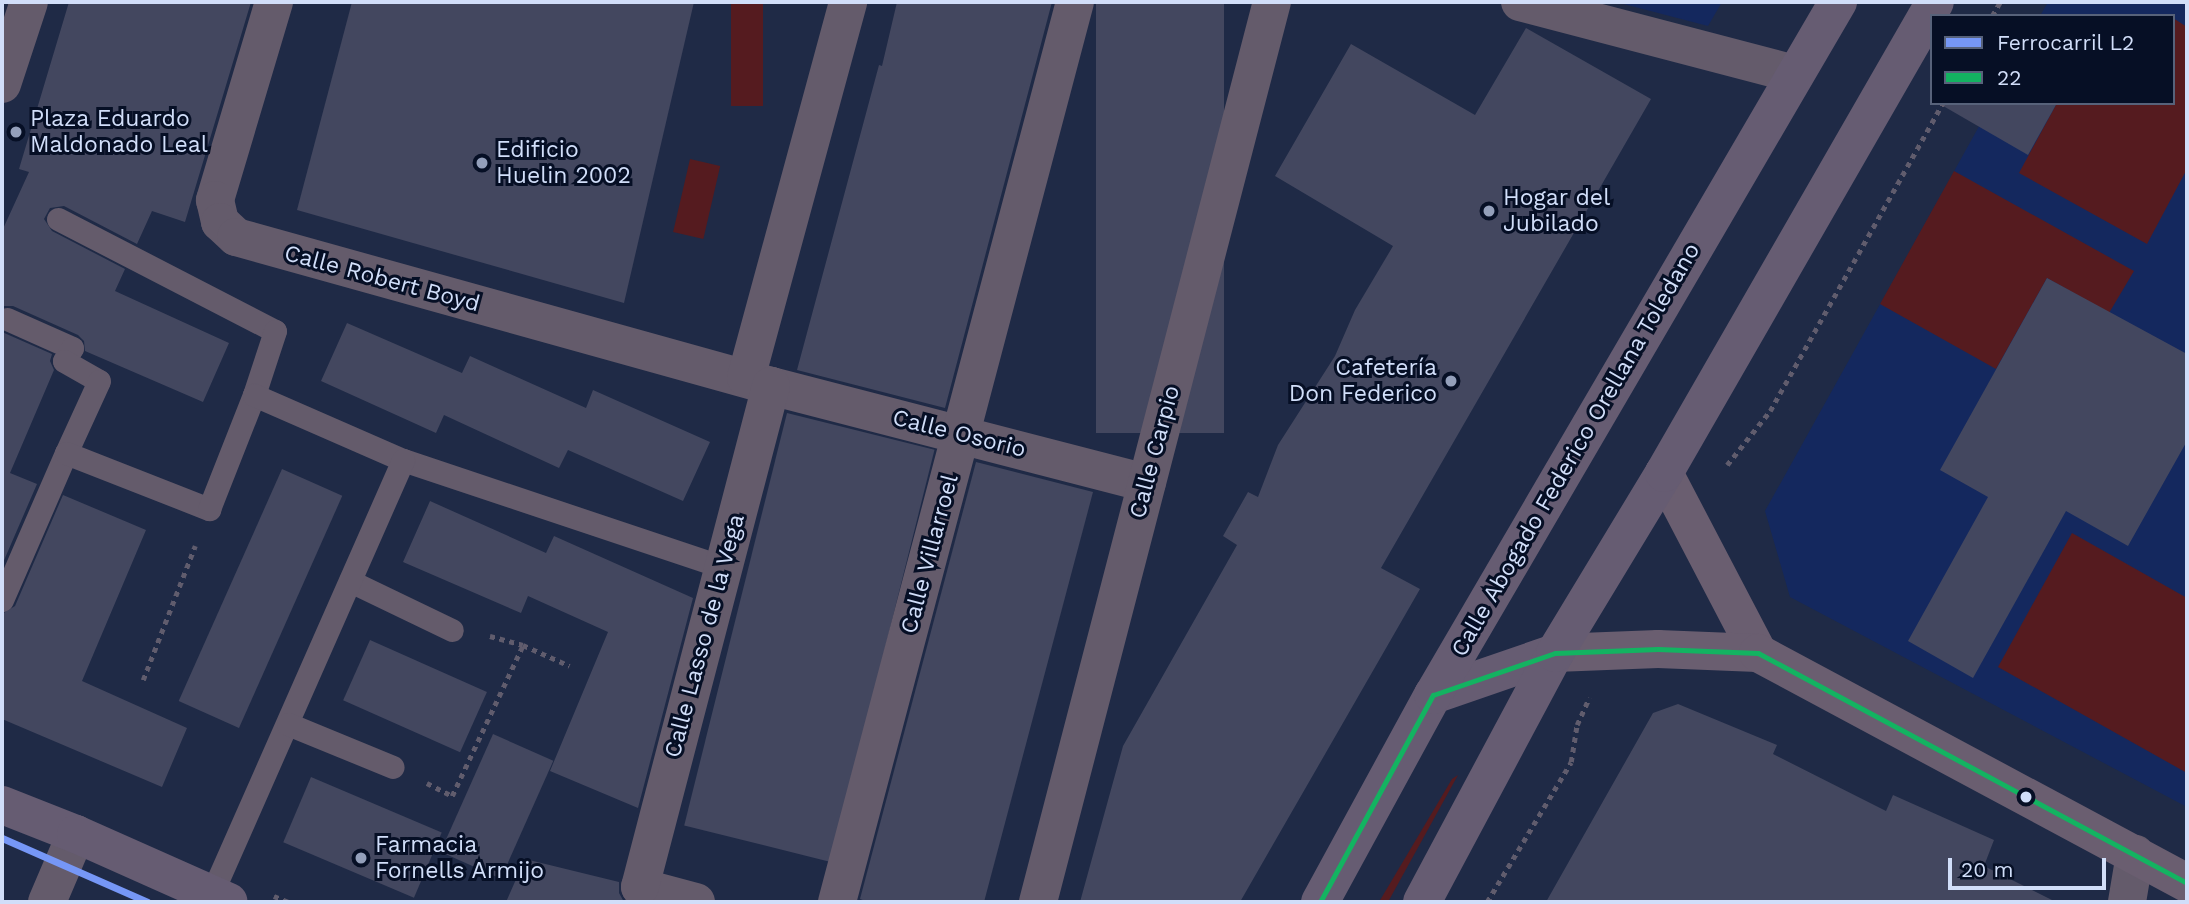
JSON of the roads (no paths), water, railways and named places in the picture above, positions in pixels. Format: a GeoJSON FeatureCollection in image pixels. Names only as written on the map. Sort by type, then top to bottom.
{"type":"FeatureCollection","features":[{"type":"Feature","properties":{"kind":"main road","name":"Calle Abogado Federico Orellana Toledano"},"geometry":{"type":"LineString","coordinates":[[1320,902],[1433,695],[1838,2]]}},
{"type":"Feature","properties":{"kind":"main road"},"geometry":{"type":"LineString","coordinates":[[1422,902],[1555,653],[1664,473],[1934,2]]}},
{"type":"Feature","properties":{"kind":"main road"},"geometry":{"type":"LineString","coordinates":[[1433,695],[1555,653]]}},
{"type":"Feature","properties":{"kind":"main road"},"geometry":{"type":"LineString","coordinates":[[2,806],[76,834],[220,898]]}},
{"type":"Feature","properties":{"kind":"street"},"geometry":{"type":"LineString","coordinates":[[2,84],[29,2]]}},
{"type":"Feature","properties":{"kind":"street","name":"Calle Robert Boyd"},"geometry":{"type":"LineString","coordinates":[[274,2],[215,200],[219,222],[236,237],[758,382]]}},
{"type":"Feature","properties":{"kind":"street","name":"Calle Lasso de la Vega"},"geometry":{"type":"LineString","coordinates":[[696,902],[640,887],[723,567],[758,382],[848,2]]}},
{"type":"Feature","properties":{"kind":"street","name":"Calle Villarroel"},"geometry":{"type":"LineString","coordinates":[[837,902],[1075,2]]}},
{"type":"Feature","properties":{"kind":"street","name":"Calle Carpio"},"geometry":{"type":"LineString","coordinates":[[1038,902],[1272,2]]}},
{"type":"Feature","properties":{"kind":"street"},"geometry":{"type":"LineString","coordinates":[[1520,2],[1795,74]]}},
{"type":"Feature","properties":{"kind":"street","name":"Calle Osorio"},"geometry":{"type":"LineString","coordinates":[[758,382],[1147,482]]}},
{"type":"Feature","properties":{"kind":"street"},"geometry":{"type":"LineString","coordinates":[[1664,473],[1758,653]]}},
{"type":"Feature","properties":{"kind":"street"},"geometry":{"type":"LineString","coordinates":[[1555,653],[1658,649],[1758,653],[2187,883]]}},
{"type":"Feature","properties":{"kind":"street"},"geometry":{"type":"LineString","coordinates":[[47,902],[76,834]]}},
{"type":"Feature","properties":{"kind":"street"},"geometry":{"type":"LineString","coordinates":[[2127,902],[2134,854]]}},
{"type":"Feature","properties":{"kind":"lane"},"geometry":{"type":"LineString","coordinates":[[58,219],[275,331],[254,395],[209,509],[66,453]]}},
{"type":"Feature","properties":{"kind":"lane"},"geometry":{"type":"LineString","coordinates":[[2,600],[99,381],[64,361],[72,348],[7,319]]}},
{"type":"Feature","properties":{"kind":"lane"},"geometry":{"type":"LineString","coordinates":[[254,395],[403,460],[723,567]]}},
{"type":"Feature","properties":{"kind":"lane"},"geometry":{"type":"LineString","coordinates":[[220,898],[288,724],[403,460]]}},
{"type":"Feature","properties":{"kind":"lane"},"geometry":{"type":"LineString","coordinates":[[350,581],[452,630]]}},
{"type":"Feature","properties":{"kind":"lane"},"geometry":{"type":"LineString","coordinates":[[288,724],[393,767]]}},
{"type":"Feature","properties":{"kind":"rail line","name":"L2"},"geometry":{"type":"LineString","coordinates":[[2,838],[148,902]]}},
{"type":"Feature","properties":{"kind":"place","name":"Plaza Eduardo Maldonado Leal"},"geometry":{"type":"Point","coordinates":[16,132]}},
{"type":"Feature","properties":{"kind":"place","name":"Edificio Huelin 2002"},"geometry":{"type":"Point","coordinates":[482,163]}},
{"type":"Feature","properties":{"kind":"place","name":"Hogar del Jubilado"},"geometry":{"type":"Point","coordinates":[1489,211]}},
{"type":"Feature","properties":{"kind":"place","name":"Cafetería Don Federico"},"geometry":{"type":"Point","coordinates":[1451,381]}},
{"type":"Feature","properties":{"kind":"place","name":"Farmacia Fornells Armijo"},"geometry":{"type":"Point","coordinates":[361,858]}}]}
